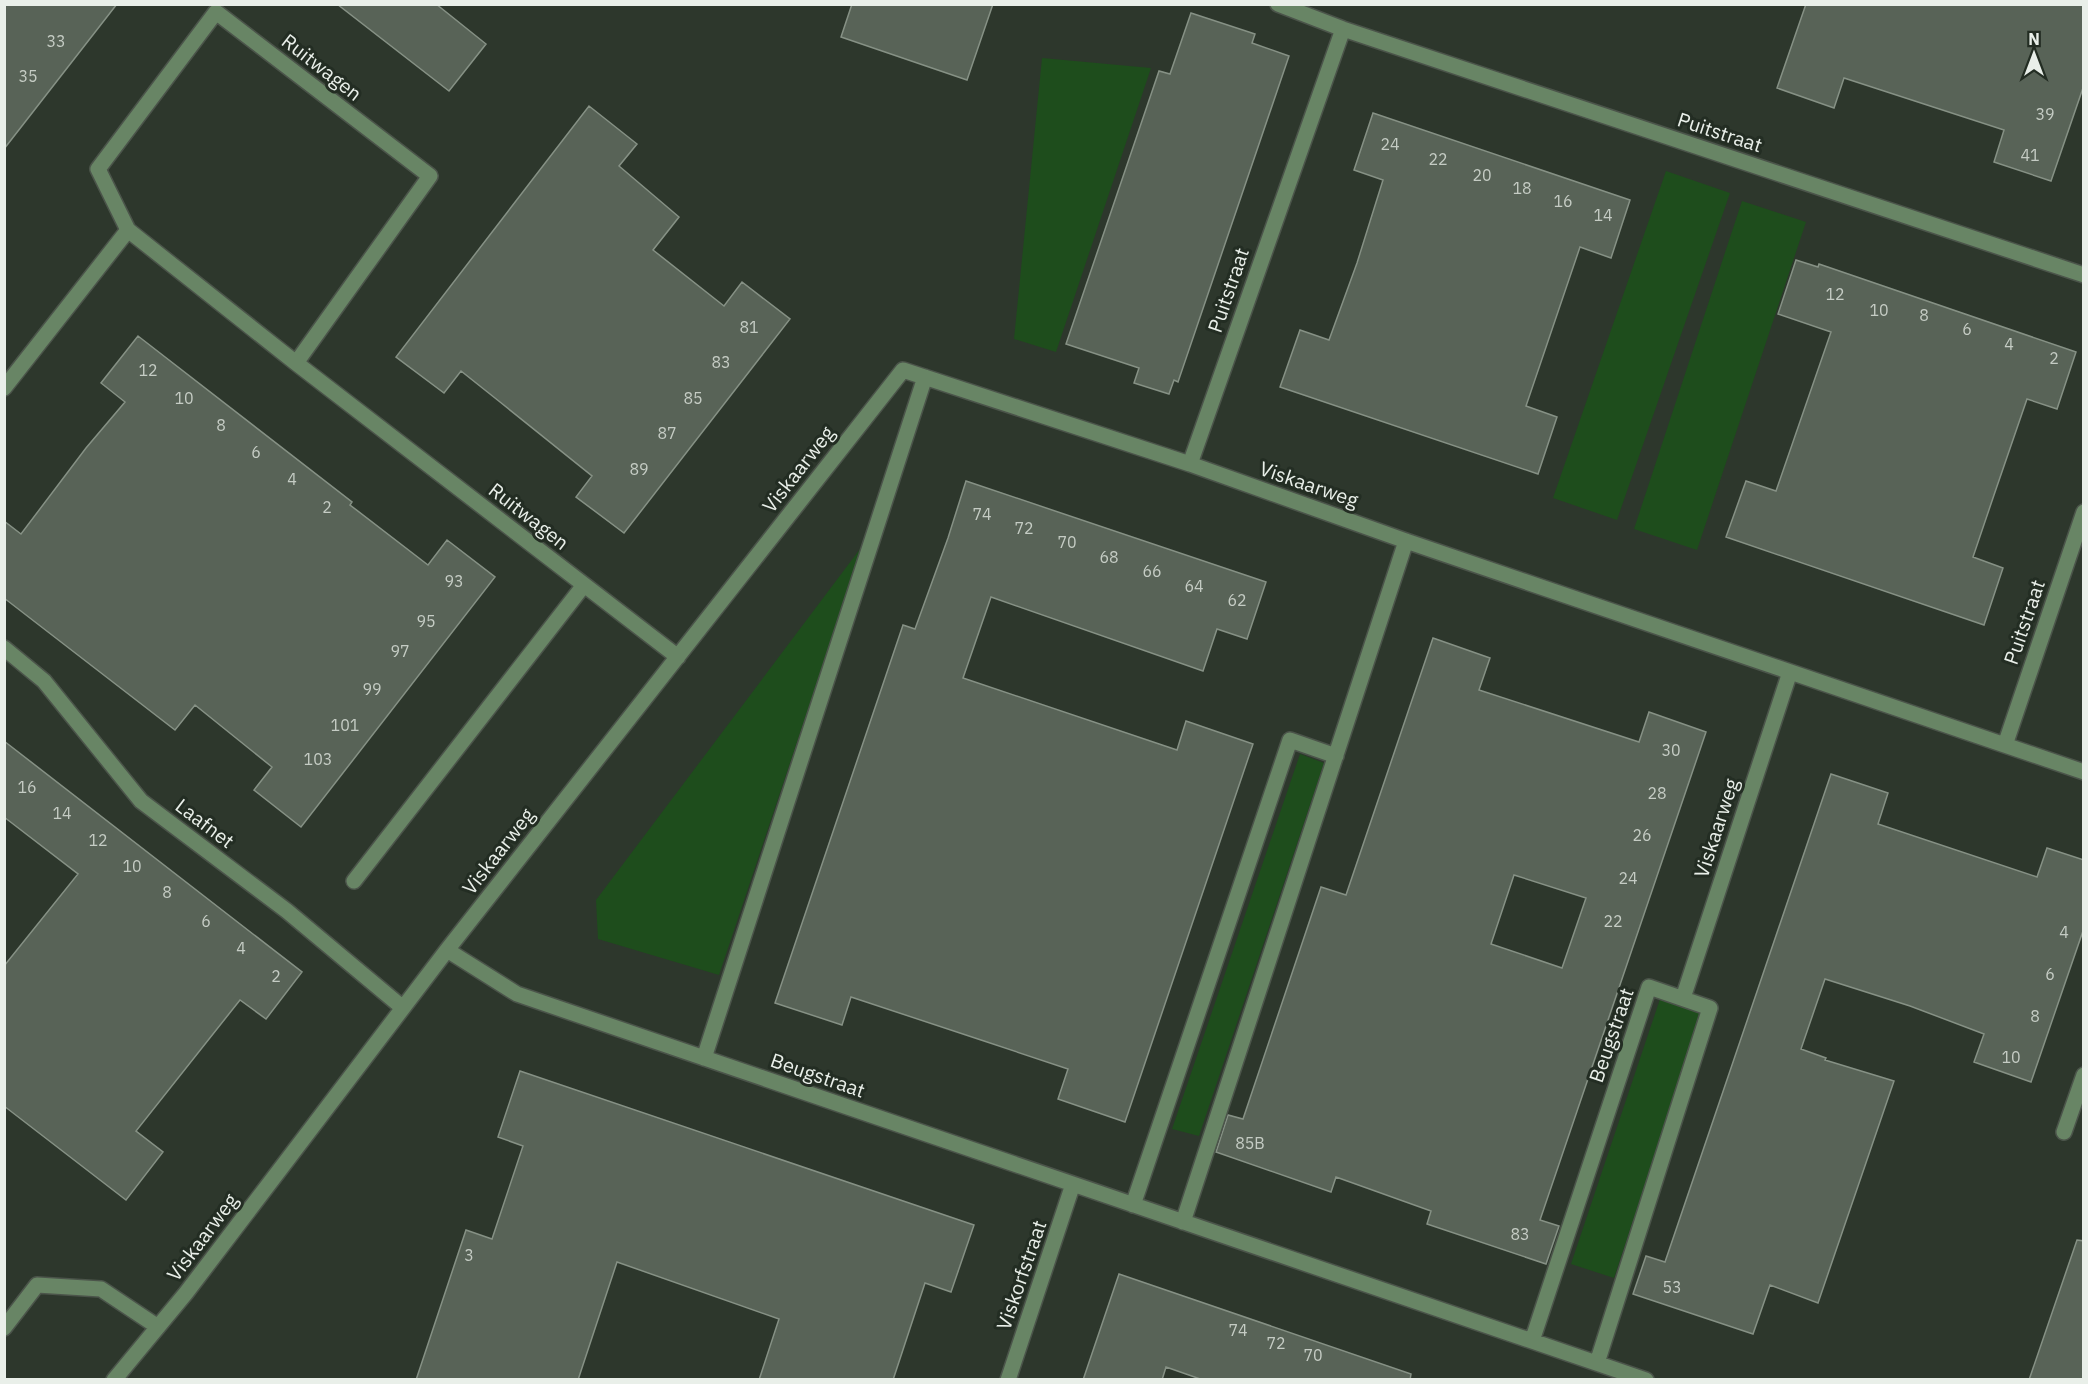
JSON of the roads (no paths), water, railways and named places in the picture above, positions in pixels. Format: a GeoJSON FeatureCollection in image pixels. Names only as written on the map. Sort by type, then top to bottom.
{"type":"FeatureCollection","features":[{"type":"Feature","properties":{"kind":"street","name":"Puitstraat"},"geometry":{"type":"LineString","coordinates":[[1278,4],[1343,29],[2084,275]]}},
{"type":"Feature","properties":{"kind":"street","name":"Ruitwagen"},"geometry":{"type":"LineString","coordinates":[[296,363],[430,176],[216,12],[98,169],[128,230],[296,363],[678,657]]}},
{"type":"Feature","properties":{"kind":"street","name":"Puitstraat"},"geometry":{"type":"LineString","coordinates":[[1190,464],[1343,29]]}},
{"type":"Feature","properties":{"kind":"street"},"geometry":{"type":"LineString","coordinates":[[4,387],[128,230]]}},
{"type":"Feature","properties":{"kind":"street","name":"Viskaarweg"},"geometry":{"type":"LineString","coordinates":[[114,1380],[186,1293],[447,950],[903,370],[1190,464],[1406,541],[2084,772]]}},
{"type":"Feature","properties":{"kind":"street"},"geometry":{"type":"LineString","coordinates":[[704,1058],[925,377]]}},
{"type":"Feature","properties":{"kind":"street","name":"Puitstraat"},"geometry":{"type":"LineString","coordinates":[[2005,745],[2084,512]]}},
{"type":"Feature","properties":{"kind":"street"},"geometry":{"type":"LineString","coordinates":[[1183,1222],[1406,541]]}},
{"type":"Feature","properties":{"kind":"street"},"geometry":{"type":"LineString","coordinates":[[354,881],[584,585]]}},
{"type":"Feature","properties":{"kind":"street","name":"Laafnet"},"geometry":{"type":"LineString","coordinates":[[4,648],[44,681],[141,801],[287,911],[403,1008]]}},
{"type":"Feature","properties":{"kind":"street","name":"Viskaarweg"},"geometry":{"type":"LineString","coordinates":[[1683,998],[1790,672]]}},
{"type":"Feature","properties":{"kind":"street"},"geometry":{"type":"LineString","coordinates":[[1133,1205],[1290,740],[1336,756]]}},
{"type":"Feature","properties":{"kind":"street","name":"Beugstraat"},"geometry":{"type":"LineString","coordinates":[[447,950],[517,994],[1646,1380]]}},
{"type":"Feature","properties":{"kind":"street","name":"Beugstraat"},"geometry":{"type":"LineString","coordinates":[[1532,1341],[1649,987],[1683,998],[1710,1008],[1597,1363]]}},
{"type":"Feature","properties":{"kind":"street"},"geometry":{"type":"LineString","coordinates":[[2064,1132],[2084,1075]]}},
{"type":"Feature","properties":{"kind":"street","name":"Viskorfstraat"},"geometry":{"type":"LineString","coordinates":[[1008,1380],[1073,1185]]}},
{"type":"Feature","properties":{"kind":"street"},"geometry":{"type":"LineString","coordinates":[[4,1328],[37,1285],[101,1289],[158,1327]]}}]}
